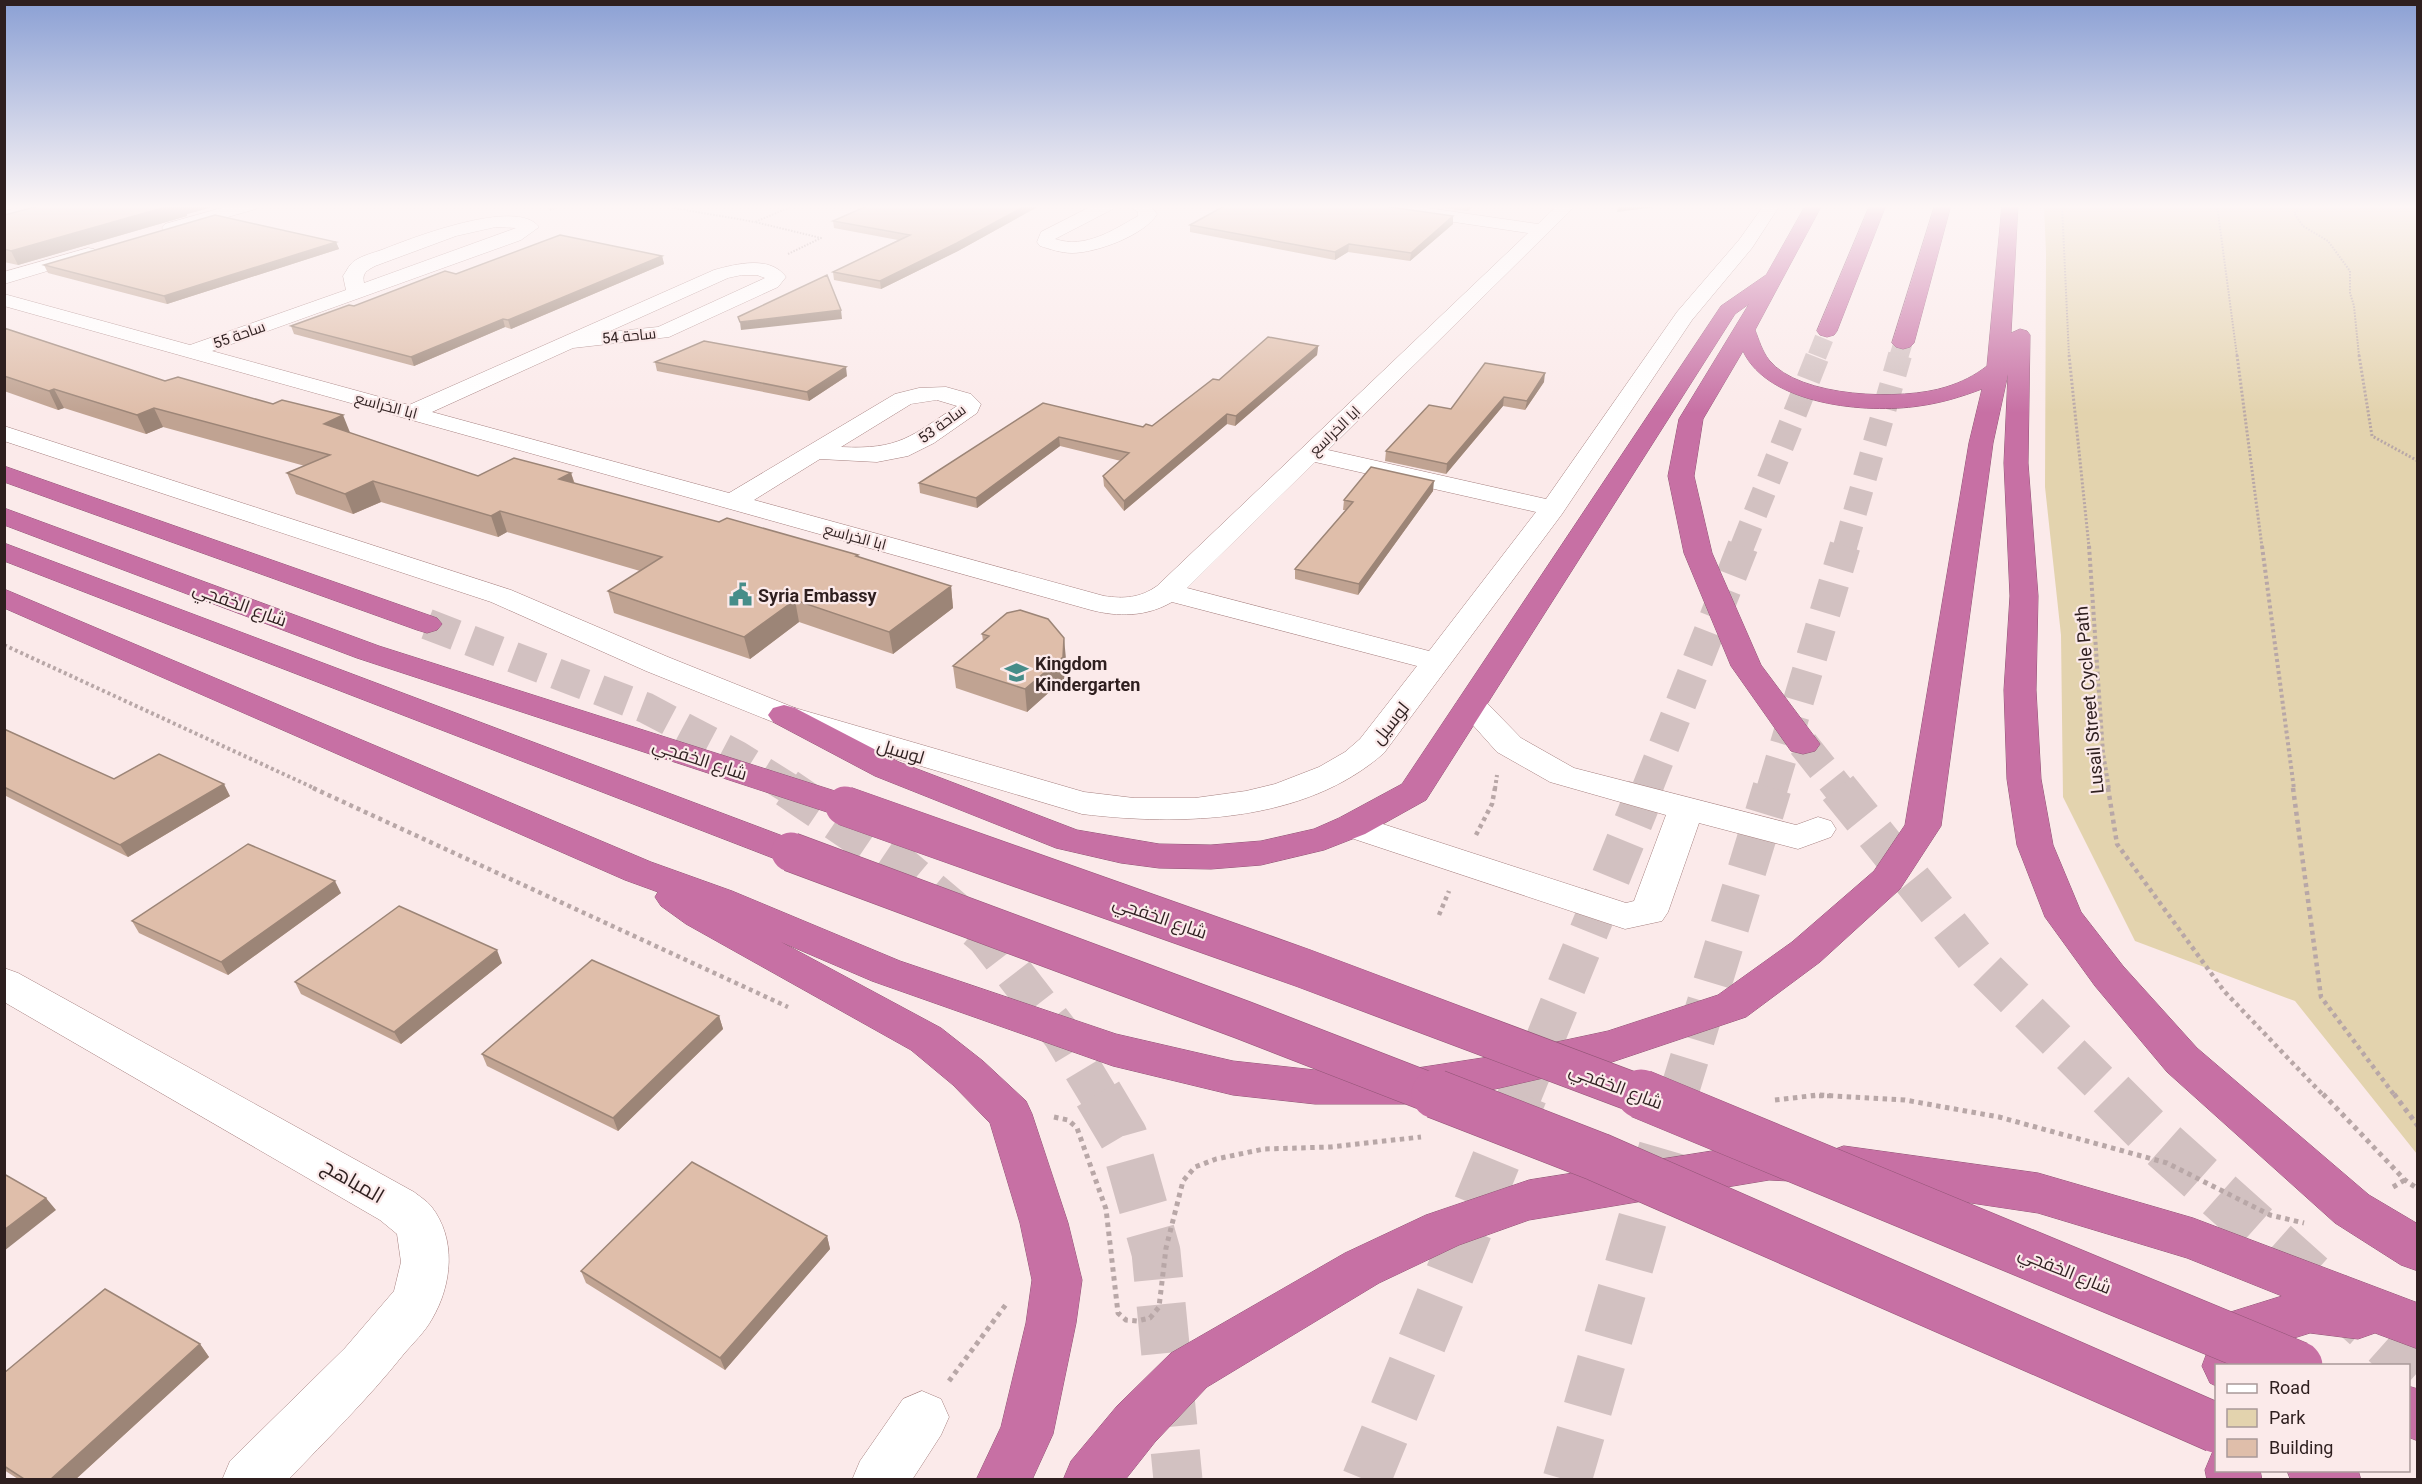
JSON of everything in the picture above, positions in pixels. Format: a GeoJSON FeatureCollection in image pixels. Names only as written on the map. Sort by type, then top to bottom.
{"type":"FeatureCollection","features":[{"type":"Feature","properties":{"kind":"highway"},"geometry":{"type":"LineString","coordinates":[[1776,274],[1691,418],[1681,476],[1698,553],[1746,666],[1803,744]]}},
{"type":"Feature","properties":{"kind":"highway"},"geometry":{"type":"LineString","coordinates":[[1827,331],[1850,274]]}},
{"type":"Feature","properties":{"kind":"highway"},"geometry":{"type":"LineString","coordinates":[[1903,342],[1923,274]]}},
{"type":"Feature","properties":{"kind":"highway"},"geometry":{"type":"LineString","coordinates":[[4,597],[638,871],[719,900],[886,971],[1113,1050],[1233,1078],[1315,1087],[1404,1087],[1482,1075],[1609,1047],[1732,1006],[1806,951],[1887,880],[1923,825],[1981,443],[1998,369],[2006,274]]}},
{"type":"Feature","properties":{"kind":"highway"},"geometry":{"type":"LineString","coordinates":[[784,715],[886,768],[1069,840],[1120,851],[1160,856],[1211,857],[1260,853],[1324,838],[1352,826],[1414,792],[1728,310],[1774,278]]}},
{"type":"Feature","properties":{"kind":"highway"},"geometry":{"type":"LineString","coordinates":[[2006,280],[2020,314],[2016,463],[2024,596],[2020,690],[2025,779],[2035,845],[2064,917],[2109,976],[2182,1060],[2352,1209],[2418,1250]]}},
{"type":"Feature","properties":{"kind":"highway"},"geometry":{"type":"LineString","coordinates":[[1745,330],[1753,352],[1766,370],[1794,386],[1848,399],[1898,402],[1920,400],[1981,382],[1998,369]]}},
{"type":"Feature","properties":{"kind":"highway"},"geometry":{"type":"LineString","coordinates":[[4,473],[427,624]]}},
{"type":"Feature","properties":{"kind":"highway","name":"شارع الخفجي"},"geometry":{"type":"LineString","coordinates":[[4,516],[369,652],[845,806],[1302,968],[1618,1086],[2296,1364]]}},
{"type":"Feature","properties":{"kind":"highway","name":"شارع الخفجي"},"geometry":{"type":"LineString","coordinates":[[4,551],[790,852],[1243,1020],[1598,1157],[2215,1427]]}},
{"type":"Feature","properties":{"kind":"highway"},"geometry":{"type":"LineString","coordinates":[[638,871],[700,915],[926,1039],[968,1073],[1010,1114],[1044,1223],[1057,1280],[1051,1323],[1026,1434],[1003,1479]]}},
{"type":"Feature","properties":{"kind":"highway"},"geometry":{"type":"LineString","coordinates":[[1090,1479],[1136,1424],[1189,1370],[1362,1268],[1443,1230],[1529,1200],[1769,1161],[1856,1165],[2038,1193],[2193,1239],[2414,1325]]}},
{"type":"Feature","properties":{"kind":"highway"},"geometry":{"type":"LineString","coordinates":[[2228,1364],[2239,1332],[2310,1310],[2414,1325]]}},
{"type":"Feature","properties":{"kind":"highway"},"geometry":{"type":"LineString","coordinates":[[2318,1472],[2334,1479]]}},
{"type":"Feature","properties":{"kind":"street","name":"ساحة 55"},"geometry":{"type":"LineString","coordinates":[[354,274],[356,292]]}},
{"type":"Feature","properties":{"kind":"street","name":"ساحة 55"},"geometry":{"type":"LineString","coordinates":[[190,352],[406,274]]}},
{"type":"Feature","properties":{"kind":"street","name":"ساحة 54"},"geometry":{"type":"LineString","coordinates":[[410,413],[720,274]]}},
{"type":"Feature","properties":{"kind":"street","name":"ساحة 54"},"geometry":{"type":"LineString","coordinates":[[569,342],[649,335],[673,329],[760,289],[775,280],[773,274]]}},
{"type":"Feature","properties":{"kind":"street","name":"ابا الخراسع"},"geometry":{"type":"LineString","coordinates":[[4,300],[1101,604],[1137,606],[1158,600],[1167,592],[1496,274]]}},
{"type":"Feature","properties":{"kind":"street","name":"لوسيل"},"geometry":{"type":"LineString","coordinates":[[784,715],[1082,803],[1134,809],[1195,809],[1246,802],[1286,792],[1331,774],[1357,759],[1372,746],[1553,508],[1684,316],[1720,274]]}},
{"type":"Feature","properties":{"kind":"street","name":"ساحة 53"},"geometry":{"type":"LineString","coordinates":[[731,503],[913,395],[947,394],[964,399],[970,404],[969,408],[910,446],[897,451],[878,454],[818,452]]}},
{"type":"Feature","properties":{"kind":"street"},"geometry":{"type":"LineString","coordinates":[[4,433],[501,596],[657,664],[784,715]]}},
{"type":"Feature","properties":{"kind":"street"},"geometry":{"type":"LineString","coordinates":[[1311,454],[1553,508]]}},
{"type":"Feature","properties":{"kind":"street"},"geometry":{"type":"LineString","coordinates":[[1167,592],[1437,662]]}},
{"type":"Feature","properties":{"kind":"street"},"geometry":{"type":"LineString","coordinates":[[1471,705],[1509,746],[1562,775],[1798,837],[1818,829]]}},
{"type":"Feature","properties":{"kind":"street"},"geometry":{"type":"LineString","coordinates":[[1352,826],[1626,916],[1649,912],[1686,809]]}},
{"type":"Feature","properties":{"kind":"street","name":"المباهج"},"geometry":{"type":"LineString","coordinates":[[4,983],[397,1206],[414,1220],[423,1236],[424,1271],[414,1304],[363,1365],[249,1479]]}},
{"type":"Feature","properties":{"kind":"street"},"geometry":{"type":"LineString","coordinates":[[879,1479],[922,1417]]}},
{"type":"Feature","properties":{"kind":"path","name":"Lusail Street Cycle Path"},"geometry":{"type":"LineString","coordinates":[[2065,274],[2069,352],[2093,584],[2103,753],[2117,844],[2224,991],[2405,1180],[2418,1189]]}},
{"type":"Feature","properties":{"kind":"path"},"geometry":{"type":"LineString","coordinates":[[2226,274],[2321,997],[2418,1126]]}},
{"type":"Feature","properties":{"kind":"path"},"geometry":{"type":"LineString","coordinates":[[2350,274],[2350,293],[2354,306],[2356,335],[2372,436],[2418,461]]}},
{"type":"Feature","properties":{"kind":"path"},"geometry":{"type":"LineString","coordinates":[[4,645],[795,1010]]}},
{"type":"Feature","properties":{"kind":"path"},"geometry":{"type":"LineString","coordinates":[[1439,915],[1492,804],[1497,773],[1483,757],[1447,743]]}},
{"type":"Feature","properties":{"kind":"path"},"geometry":{"type":"LineString","coordinates":[[922,1417],[1010,1299]]}},
{"type":"Feature","properties":{"kind":"green space"},"geometry":{"type":"Polygon","coordinates":[[[2046,274],[2417,274],[2417,1154],[2295,1001],[2135,941],[2063,797],[2061,635],[2045,487],[2046,274]]]}},
{"type":"Feature","properties":{"kind":"building"},"geometry":{"type":"Polygon","coordinates":[[[80,274],[233,274],[164,296],[80,274]]]}},
{"type":"Feature","properties":{"kind":"building"},"geometry":{"type":"Polygon","coordinates":[[[437,274],[618,274],[411,357],[291,326],[349,305],[354,306],[437,274]]]}},
{"type":"Feature","properties":{"kind":"building"},"geometry":{"type":"Polygon","coordinates":[[[845,274],[894,274],[880,281],[845,274]]]}},
{"type":"Feature","properties":{"kind":"building"},"geometry":{"type":"Polygon","coordinates":[[[827,275],[841,310],[740,322],[738,317],[827,275]]]}},
{"type":"Feature","properties":{"kind":"building"},"geometry":{"type":"Polygon","coordinates":[[[4,328],[165,381],[178,377],[273,404],[282,400],[343,415],[324,424],[478,476],[514,458],[571,473],[559,479],[719,522],[727,518],[858,555],[856,556],[951,586],[889,632],[795,600],[744,637],[608,591],[662,557],[500,511],[491,516],[373,481],[345,494],[287,473],[330,455],[154,408],[137,415],[4,376],[4,328]]]}},
{"type":"Feature","properties":{"kind":"building"},"geometry":{"type":"Polygon","coordinates":[[[1268,337],[1318,346],[1236,416],[1227,414],[1124,501],[1103,476],[1129,453],[1059,437],[976,498],[919,483],[1043,403],[1143,427],[1146,424],[1152,426],[1213,379],[1219,380],[1268,337]]]}},
{"type":"Feature","properties":{"kind":"building"},"geometry":{"type":"Polygon","coordinates":[[[704,341],[846,367],[807,392],[655,362],[704,341]]]}},
{"type":"Feature","properties":{"kind":"building"},"geometry":{"type":"Polygon","coordinates":[[[1485,363],[1545,373],[1527,401],[1504,397],[1447,464],[1386,451],[1429,405],[1451,409],[1485,363]]]}},
{"type":"Feature","properties":{"kind":"building"},"geometry":{"type":"Polygon","coordinates":[[[1371,467],[1434,481],[1359,584],[1295,569],[1353,502],[1344,500],[1371,467]]]}},
{"type":"Feature","properties":{"kind":"building"},"geometry":{"type":"Polygon","coordinates":[[[1020,610],[1048,619],[1064,638],[1063,657],[1025,689],[953,666],[989,636],[982,634],[1007,613],[1020,610]]]}},
{"type":"Feature","properties":{"kind":"building"},"geometry":{"type":"Polygon","coordinates":[[[4,729],[114,779],[159,754],[224,784],[120,845],[4,787],[4,729]]]}},
{"type":"Feature","properties":{"kind":"building"},"geometry":{"type":"Polygon","coordinates":[[[248,844],[335,881],[221,962],[132,921],[248,844]]]}},
{"type":"Feature","properties":{"kind":"building"},"geometry":{"type":"Polygon","coordinates":[[[399,906],[497,950],[394,1032],[295,982],[399,906]]]}},
{"type":"Feature","properties":{"kind":"building"},"geometry":{"type":"Polygon","coordinates":[[[592,960],[719,1016],[613,1118],[482,1054],[592,960]]]}},
{"type":"Feature","properties":{"kind":"building"},"geometry":{"type":"Polygon","coordinates":[[[692,1162],[827,1236],[720,1358],[581,1271],[692,1162]]]}},
{"type":"Feature","properties":{"kind":"building"},"geometry":{"type":"Polygon","coordinates":[[[4,1174],[46,1198],[4,1230],[4,1174]]]}},
{"type":"Feature","properties":{"kind":"building"},"geometry":{"type":"Polygon","coordinates":[[[105,1289],[200,1344],[51,1479],[24,1479],[4,1466],[4,1373],[105,1289]]]}},
{"type":"Feature","properties":{"kind":"tunnel"},"geometry":{"type":"LineString","coordinates":[[1817,356],[1827,331]]}},
{"type":"Feature","properties":{"kind":"tunnel"},"geometry":{"type":"LineString","coordinates":[[1899,356],[1903,343]]}},
{"type":"Feature","properties":{"kind":"tunnel"},"geometry":{"type":"LineString","coordinates":[[1742,547],[1818,355]]}},
{"type":"Feature","properties":{"kind":"tunnel"},"geometry":{"type":"LineString","coordinates":[[1845,547],[1900,355]]}},
{"type":"Feature","properties":{"kind":"tunnel"},"geometry":{"type":"LineString","coordinates":[[1647,789],[1743,546]]}},
{"type":"Feature","properties":{"kind":"tunnel"},"geometry":{"type":"LineString","coordinates":[[1772,789],[1845,546]]}},
{"type":"Feature","properties":{"kind":"tunnel"},"geometry":{"type":"LineString","coordinates":[[427,624],[646,708],[737,756],[790,789]]}},
{"type":"Feature","properties":{"kind":"tunnel"},"geometry":{"type":"LineString","coordinates":[[1803,744],[1839,789]]}},
{"type":"Feature","properties":{"kind":"tunnel"},"geometry":{"type":"LineString","coordinates":[[787,788],[899,864],[986,937],[1062,1035],[1099,1096]]}},
{"type":"Feature","properties":{"kind":"tunnel"},"geometry":{"type":"LineString","coordinates":[[1522,1096],[1647,788]]}},
{"type":"Feature","properties":{"kind":"tunnel"},"geometry":{"type":"LineString","coordinates":[[1678,1096],[1772,788]]}},
{"type":"Feature","properties":{"kind":"tunnel"},"geometry":{"type":"LineString","coordinates":[[1838,788],[1983,967],[2113,1096]]}},
{"type":"Feature","properties":{"kind":"tunnel"},"geometry":{"type":"LineString","coordinates":[[1098,1094],[1123,1136],[1156,1252],[1178,1480]]}},
{"type":"Feature","properties":{"kind":"tunnel"},"geometry":{"type":"LineString","coordinates":[[1366,1480],[1523,1094]]}},
{"type":"Feature","properties":{"kind":"tunnel"},"geometry":{"type":"LineString","coordinates":[[1567,1480],[1679,1094]]}},
{"type":"Feature","properties":{"kind":"tunnel"},"geometry":{"type":"LineString","coordinates":[[2113,1096],[2152,1135],[2409,1364]]}},
{"type":"Feature","properties":{"kind":"tunnel"},"geometry":{"type":"LineString","coordinates":[[2410,1365],[2418,1372]]}},
{"type":"Feature","properties":{"kind":"place","name":"Syria Embassy"},"geometry":{"type":"Point","coordinates":[740,595]}},
{"type":"Feature","properties":{"kind":"place","name":"Kingdom Kindergarten"},"geometry":{"type":"Point","coordinates":[1017,673]}}]}
